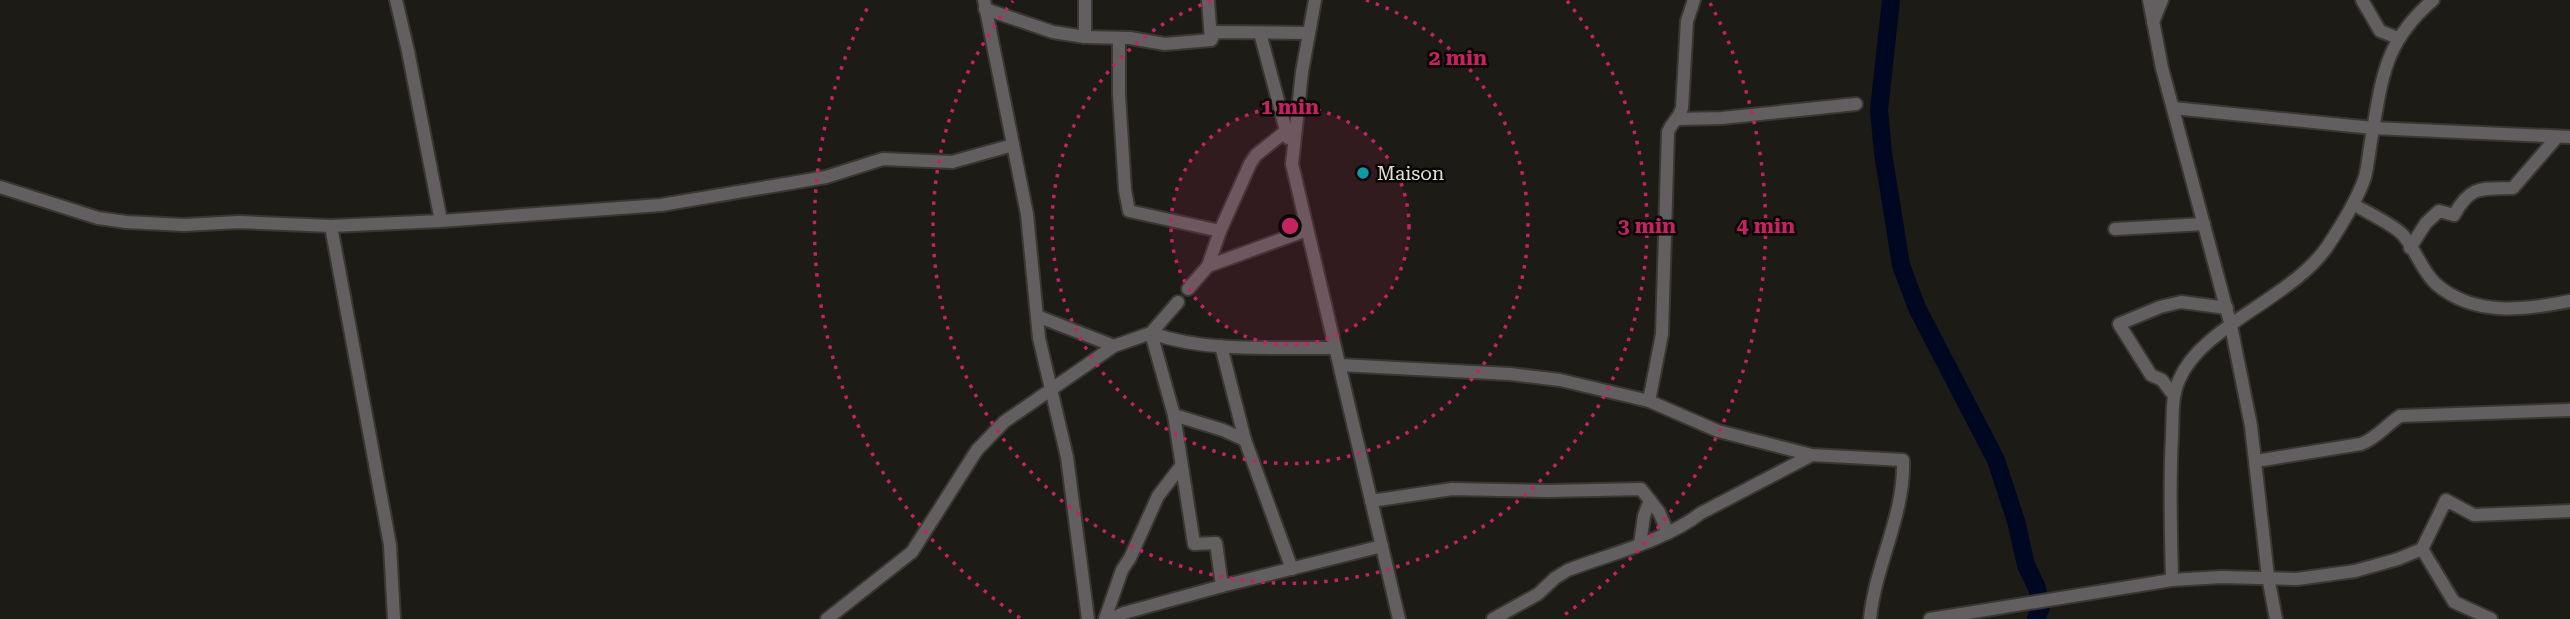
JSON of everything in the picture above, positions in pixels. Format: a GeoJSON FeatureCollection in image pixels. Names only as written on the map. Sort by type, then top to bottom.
{"type":"FeatureCollection","features":[{"type":"Feature","properties":{"kind":"street"},"geometry":{"type":"LineString","coordinates":[[396,0],[441,221]]}},
{"type":"Feature","properties":{"kind":"street"},"geometry":{"type":"LineString","coordinates":[[1085,0],[1085,37]]}},
{"type":"Feature","properties":{"kind":"street"},"geometry":{"type":"LineString","coordinates":[[1208,0],[1211,40]]}},
{"type":"Feature","properties":{"kind":"street"},"geometry":{"type":"LineString","coordinates":[[1315,0],[1292,164],[1399,619]]}},
{"type":"Feature","properties":{"kind":"street"},"geometry":{"type":"LineString","coordinates":[[1678,120],[1682,108],[1687,21],[1694,0]]}},
{"type":"Feature","properties":{"kind":"street"},"geometry":{"type":"LineString","coordinates":[[2149,0],[2173,108],[2231,326],[2256,461],[2268,577],[2276,619]]}},
{"type":"Feature","properties":{"kind":"street"},"geometry":{"type":"LineString","coordinates":[[2153,24],[2162,0]]}},
{"type":"Feature","properties":{"kind":"street"},"geometry":{"type":"LineString","coordinates":[[2362,0],[2380,31],[2398,38]]}},
{"type":"Feature","properties":{"kind":"street"},"geometry":{"type":"LineString","coordinates":[[2172,580],[2169,487],[2174,396],[2185,368],[2202,347],[2288,287],[2312,266],[2327,247],[2353,204],[2365,177],[2387,60],[2413,17],[2434,0]]}},
{"type":"Feature","properties":{"kind":"street"},"geometry":{"type":"LineString","coordinates":[[985,4],[1053,32],[1165,44],[1211,40]]}},
{"type":"Feature","properties":{"kind":"street"},"geometry":{"type":"LineString","coordinates":[[985,4],[1027,214],[1039,338],[1068,457],[1088,619]]}},
{"type":"Feature","properties":{"kind":"street"},"geometry":{"type":"LineString","coordinates":[[1211,40],[1215,32],[1309,33]]}},
{"type":"Feature","properties":{"kind":"street"},"geometry":{"type":"LineString","coordinates":[[1260,33],[1292,153]]}},
{"type":"Feature","properties":{"kind":"street"},"geometry":{"type":"LineString","coordinates":[[1119,38],[1119,94],[1125,190],[1129,211],[1220,231]]}},
{"type":"Feature","properties":{"kind":"street"},"geometry":{"type":"LineString","coordinates":[[1649,401],[1662,334],[1668,132],[1671,125],[1678,120],[1856,104]]}},
{"type":"Feature","properties":{"kind":"street"},"geometry":{"type":"LineString","coordinates":[[2173,108],[2373,128],[2563,137]]}},
{"type":"Feature","properties":{"kind":"street"},"geometry":{"type":"LineString","coordinates":[[1188,289],[1209,266],[1220,231],[1250,164],[1256,155],[1286,131]]}},
{"type":"Feature","properties":{"kind":"street"},"geometry":{"type":"LineString","coordinates":[[2410,248],[2426,222],[2439,211],[2455,215],[2465,196],[2477,191],[2513,188],[2563,137]]}},
{"type":"Feature","properties":{"kind":"street"},"geometry":{"type":"LineString","coordinates":[[0,187],[98,218],[126,222],[184,225],[239,222],[331,226],[661,205],[826,177],[883,159],[952,162],[1013,145]]}},
{"type":"Feature","properties":{"kind":"street"},"geometry":{"type":"LineString","coordinates":[[2353,204],[2402,234],[2420,265],[2437,284],[2465,302],[2484,307],[2518,309],[2570,301]]}},
{"type":"Feature","properties":{"kind":"street"},"geometry":{"type":"LineString","coordinates":[[2115,229],[2204,224]]}},
{"type":"Feature","properties":{"kind":"street"},"geometry":{"type":"LineString","coordinates":[[331,226],[390,545],[394,619]]}},
{"type":"Feature","properties":{"kind":"street"},"geometry":{"type":"LineString","coordinates":[[1209,266],[1307,230]]}},
{"type":"Feature","properties":{"kind":"street"},"geometry":{"type":"LineString","coordinates":[[827,619],[912,552],[977,450],[1004,422],[1114,346],[1152,333],[1178,302]]}},
{"type":"Feature","properties":{"kind":"street"},"geometry":{"type":"LineString","coordinates":[[2174,396],[2162,380],[2151,375],[2119,324],[2160,307],[2181,302],[2227,308]]}},
{"type":"Feature","properties":{"kind":"street"},"geometry":{"type":"LineString","coordinates":[[1037,316],[1114,346]]}},
{"type":"Feature","properties":{"kind":"street"},"geometry":{"type":"LineString","coordinates":[[1152,333],[1176,342],[1222,346],[1334,348]]}},
{"type":"Feature","properties":{"kind":"street"},"geometry":{"type":"LineString","coordinates":[[1152,333],[1174,415],[1181,466],[1189,498],[1194,544],[1216,543],[1222,586]]}},
{"type":"Feature","properties":{"kind":"street"},"geometry":{"type":"LineString","coordinates":[[1222,346],[1245,440],[1293,569]]}},
{"type":"Feature","properties":{"kind":"street"},"geometry":{"type":"LineString","coordinates":[[1340,365],[1510,374],[1560,380],[1649,401],[1717,431],[1812,455],[1903,460],[1893,532],[1872,596],[1870,619]]}},
{"type":"Feature","properties":{"kind":"street"},"geometry":{"type":"LineString","coordinates":[[2256,461],[2361,444],[2375,439],[2400,416],[2570,410]]}},
{"type":"Feature","properties":{"kind":"street"},"geometry":{"type":"LineString","coordinates":[[1174,415],[1223,430],[1245,440]]}},
{"type":"Feature","properties":{"kind":"street"},"geometry":{"type":"LineString","coordinates":[[1493,619],[1538,594],[1568,570],[1686,525],[1700,513],[1812,455]]}},
{"type":"Feature","properties":{"kind":"street"},"geometry":{"type":"LineString","coordinates":[[1105,619],[1122,570],[1158,496],[1181,466]]}},
{"type":"Feature","properties":{"kind":"street"},"geometry":{"type":"LineString","coordinates":[[1371,501],[1452,489],[1641,489],[1668,533]]}},
{"type":"Feature","properties":{"kind":"street"},"geometry":{"type":"LineString","coordinates":[[1640,544],[1644,516],[1650,500]]}},
{"type":"Feature","properties":{"kind":"street"},"geometry":{"type":"LineString","coordinates":[[1930,619],[2172,580],[2268,577],[2297,579],[2356,571],[2423,549],[2446,500],[2473,515],[2570,511]]}},
{"type":"Feature","properties":{"kind":"street"},"geometry":{"type":"LineString","coordinates":[[1111,619],[1222,586],[1382,546]]}},
{"type":"Feature","properties":{"kind":"street"},"geometry":{"type":"LineString","coordinates":[[2423,549],[2454,602],[2491,619]]}},
{"type":"Feature","properties":{"kind":"waterway"},"geometry":{"type":"LineString","coordinates":[[1891,0],[1879,110],[1901,265],[1917,308],[1996,460],[2016,521],[2026,565],[2037,588],[2041,607],[2036,619]]}},
{"type":"Feature","properties":{"kind":"place","name":"Maison"},"geometry":{"type":"Point","coordinates":[1363,173]}}]}
